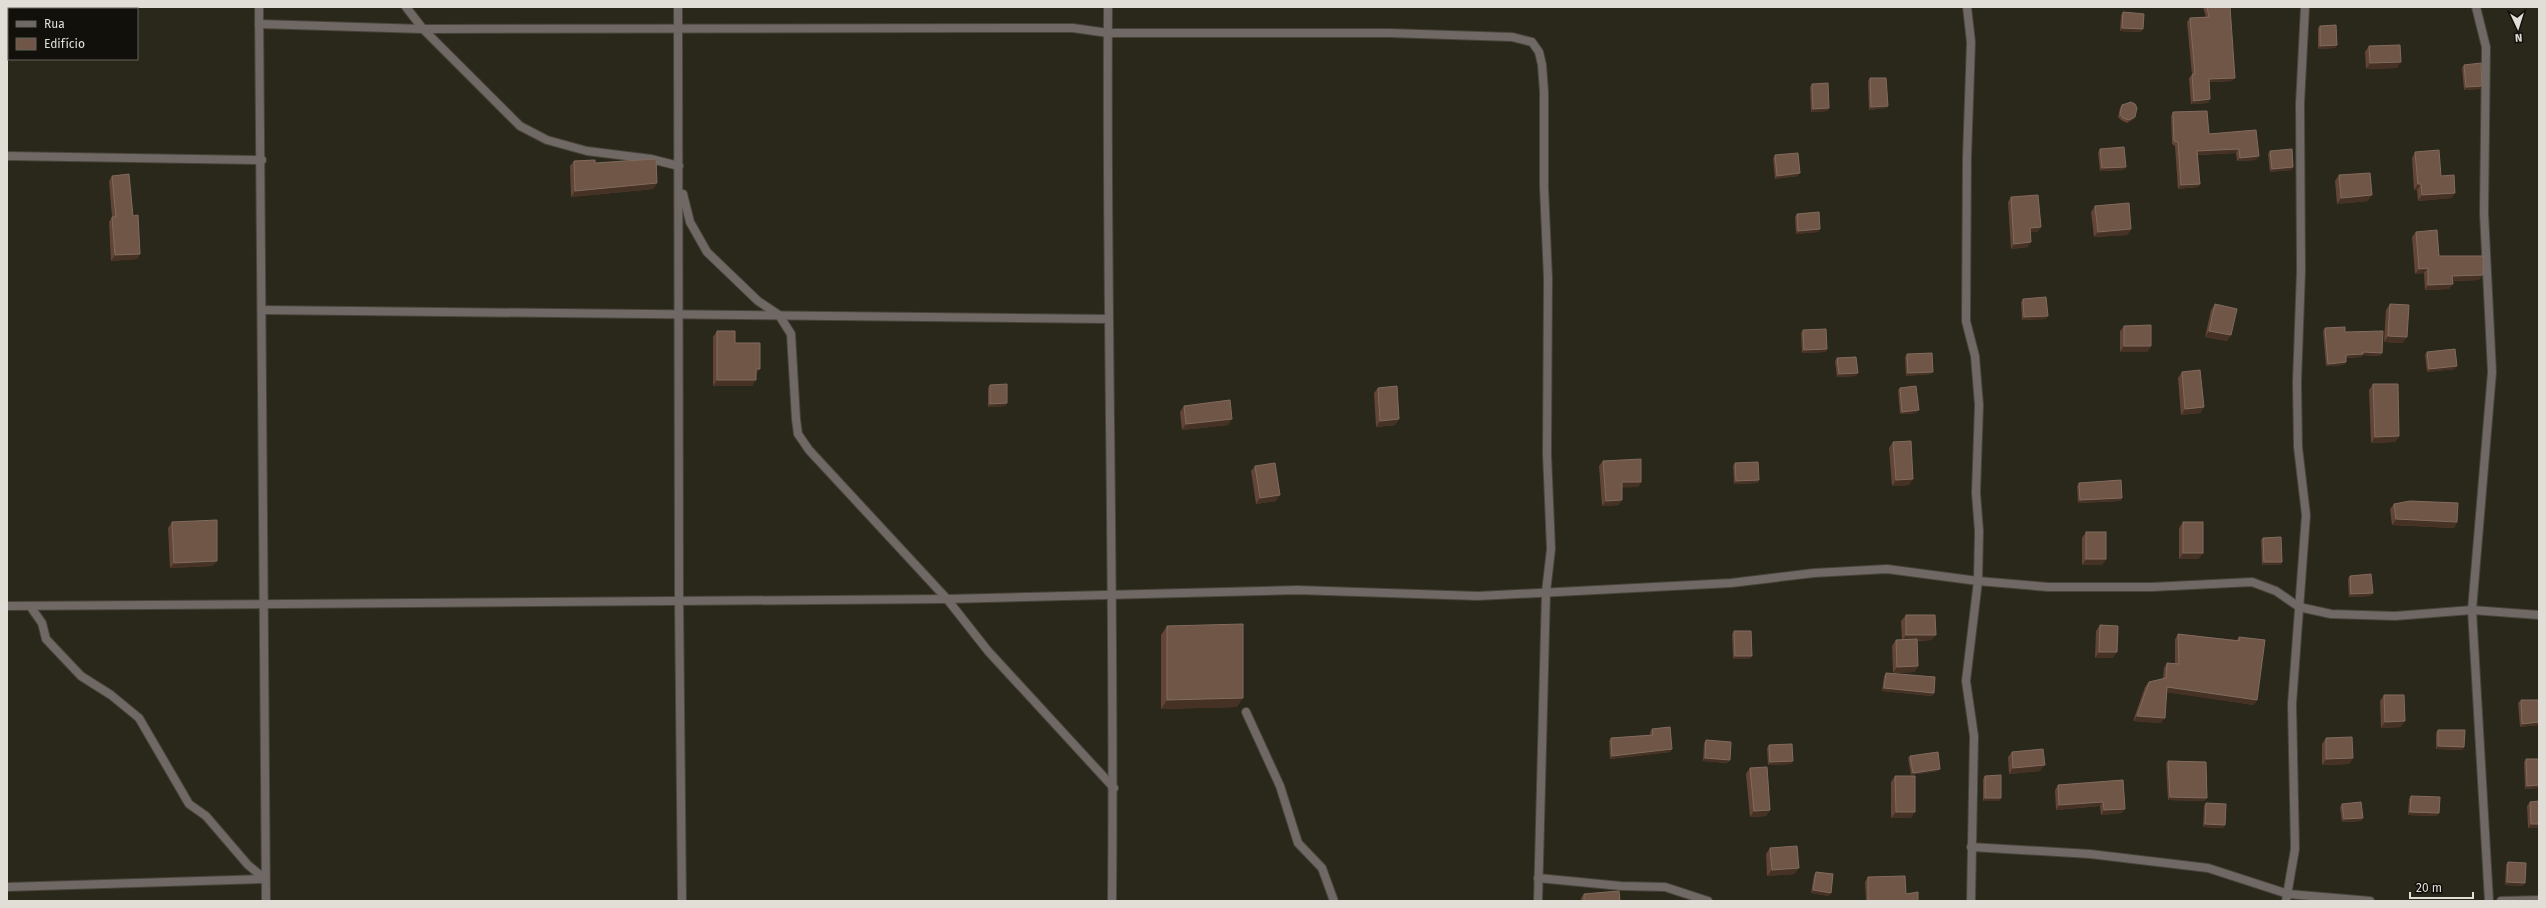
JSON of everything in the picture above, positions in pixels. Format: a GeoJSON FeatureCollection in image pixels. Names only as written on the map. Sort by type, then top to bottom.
{"type":"FeatureCollection","features":[{"type":"Feature","properties":{"kind":"street"},"geometry":{"type":"LineString","coordinates":[[259,7],[262,160],[266,901]]}},
{"type":"Feature","properties":{"kind":"street"},"geometry":{"type":"LineString","coordinates":[[406,7],[423,29],[520,126],[547,140],[587,151],[652,159],[680,166]]}},
{"type":"Feature","properties":{"kind":"street"},"geometry":{"type":"LineString","coordinates":[[678,7],[680,166],[679,600],[682,901]]}},
{"type":"Feature","properties":{"kind":"street"},"geometry":{"type":"LineString","coordinates":[[1108,7],[1109,319],[1114,788],[1112,901]]}},
{"type":"Feature","properties":{"kind":"street"},"geometry":{"type":"LineString","coordinates":[[1967,7],[1971,42],[1967,157],[1966,321],[1975,356],[1979,405],[1976,493],[1979,532],[1978,581],[1966,681],[1974,736],[1971,901]]}},
{"type":"Feature","properties":{"kind":"street"},"geometry":{"type":"LineString","coordinates":[[2287,898],[2295,849],[2292,704],[2306,515],[2298,447],[2297,382],[2301,271],[2300,104],[2305,7]]}},
{"type":"Feature","properties":{"kind":"street"},"geometry":{"type":"LineString","coordinates":[[2476,7],[2486,47],[2484,213],[2492,372],[2472,610],[2489,901]]}},
{"type":"Feature","properties":{"kind":"street"},"geometry":{"type":"LineString","coordinates":[[259,24],[423,29],[678,30],[1073,28],[1108,33],[1389,33],[1512,37],[1532,42],[1539,52],[1542,65],[1544,92],[1544,188],[1548,285],[1546,454],[1551,549],[1546,592],[1538,901]]}},
{"type":"Feature","properties":{"kind":"street"},"geometry":{"type":"LineString","coordinates":[[7,156],[262,160]]}},
{"type":"Feature","properties":{"kind":"street"},"geometry":{"type":"LineString","coordinates":[[680,184],[690,222],[707,252],[758,301],[779,315],[791,334],[798,434],[809,450],[947,599],[988,650],[1114,788]]}},
{"type":"Feature","properties":{"kind":"street"},"geometry":{"type":"LineString","coordinates":[[262,310],[679,316],[779,315],[1109,319]]}},
{"type":"Feature","properties":{"kind":"street"},"geometry":{"type":"LineString","coordinates":[[7,606],[947,599],[1297,590],[1478,596],[1731,583],[1814,573],[1887,569],[1978,581],[2048,587],[2152,587],[2252,582],[2276,591],[2299,607],[2332,614],[2395,616],[2472,610],[2539,615]]}},
{"type":"Feature","properties":{"kind":"street"},"geometry":{"type":"LineString","coordinates":[[30,606],[42,623],[46,639],[81,676],[105,691],[139,718],[189,804],[206,816],[248,865],[265,879]]}},
{"type":"Feature","properties":{"kind":"street"},"geometry":{"type":"LineString","coordinates":[[1246,712],[1283,793],[1298,843],[1322,868],[1334,901]]}},
{"type":"Feature","properties":{"kind":"street"},"geometry":{"type":"LineString","coordinates":[[1971,847],[2090,854],[2208,868],[2287,898],[2370,901]]}},
{"type":"Feature","properties":{"kind":"street"},"geometry":{"type":"LineString","coordinates":[[1538,878],[1621,886],[1665,887],[1708,901]]}},
{"type":"Feature","properties":{"kind":"street"},"geometry":{"type":"LineString","coordinates":[[7,887],[265,879]]}},
{"type":"Feature","properties":{"kind":"street"},"geometry":{"type":"LineString","coordinates":[[2500,901],[2539,900]]}},
{"type":"Feature","properties":{"kind":"building"},"geometry":{"type":"Polygon","coordinates":[[[2207,7],[2230,7],[2235,78],[2209,79],[2210,99],[2194,101],[2192,75],[2195,74],[2190,18],[2209,17],[2207,7]]]}},
{"type":"Feature","properties":{"kind":"building"},"geometry":{"type":"Polygon","coordinates":[[[2123,12],[2144,14],[2143,29],[2122,28],[2123,12]]]}},
{"type":"Feature","properties":{"kind":"building"},"geometry":{"type":"Polygon","coordinates":[[[2336,25],[2337,45],[2320,46],[2320,26],[2336,25]]]}},
{"type":"Feature","properties":{"kind":"building"},"geometry":{"type":"Polygon","coordinates":[[[2400,45],[2401,62],[2370,63],[2369,46],[2400,45]]]}},
{"type":"Feature","properties":{"kind":"building"},"geometry":{"type":"Polygon","coordinates":[[[2481,63],[2482,86],[2466,87],[2464,65],[2481,63]]]}},
{"type":"Feature","properties":{"kind":"building"},"geometry":{"type":"Polygon","coordinates":[[[1870,78],[1886,78],[1888,106],[1871,107],[1870,78]]]}},
{"type":"Feature","properties":{"kind":"building"},"geometry":{"type":"Polygon","coordinates":[[[1828,83],[1829,108],[1813,109],[1812,84],[1828,83]]]}},
{"type":"Feature","properties":{"kind":"building"},"geometry":{"type":"Polygon","coordinates":[[[2131,102],[2135,104],[2137,108],[2135,117],[2129,120],[2123,118],[2120,114],[2122,105],[2131,102]]]}},
{"type":"Feature","properties":{"kind":"building"},"geometry":{"type":"Polygon","coordinates":[[[2207,111],[2209,134],[2256,130],[2259,156],[2240,158],[2239,149],[2197,151],[2200,184],[2181,185],[2178,142],[2174,141],[2173,112],[2207,111]]]}},
{"type":"Feature","properties":{"kind":"building"},"geometry":{"type":"Polygon","coordinates":[[[2124,147],[2126,167],[2102,168],[2100,149],[2124,147]]]}},
{"type":"Feature","properties":{"kind":"building"},"geometry":{"type":"Polygon","coordinates":[[[2292,149],[2293,167],[2272,169],[2270,151],[2292,149]]]}},
{"type":"Feature","properties":{"kind":"building"},"geometry":{"type":"Polygon","coordinates":[[[2439,150],[2441,176],[2454,175],[2455,193],[2422,195],[2421,184],[2418,184],[2415,152],[2439,150]]]}},
{"type":"Feature","properties":{"kind":"building"},"geometry":{"type":"Polygon","coordinates":[[[1798,153],[1800,173],[1777,176],[1775,155],[1798,153]]]}},
{"type":"Feature","properties":{"kind":"building"},"geometry":{"type":"Polygon","coordinates":[[[656,159],[657,183],[575,191],[574,161],[595,160],[595,163],[656,159]]]}},
{"type":"Feature","properties":{"kind":"building"},"geometry":{"type":"Polygon","coordinates":[[[2370,173],[2372,195],[2341,198],[2339,175],[2370,173]]]}},
{"type":"Feature","properties":{"kind":"building"},"geometry":{"type":"Polygon","coordinates":[[[129,174],[133,216],[138,215],[140,254],[115,255],[112,217],[116,217],[112,176],[129,174]]]}},
{"type":"Feature","properties":{"kind":"building"},"geometry":{"type":"Polygon","coordinates":[[[2038,195],[2041,227],[2030,228],[2031,242],[2014,244],[2011,197],[2038,195]]]}},
{"type":"Feature","properties":{"kind":"building"},"geometry":{"type":"Polygon","coordinates":[[[2129,203],[2131,229],[2098,232],[2095,206],[2129,203]]]}},
{"type":"Feature","properties":{"kind":"building"},"geometry":{"type":"Polygon","coordinates":[[[1819,212],[1820,229],[1798,231],[1797,214],[1819,212]]]}},
{"type":"Feature","properties":{"kind":"building"},"geometry":{"type":"Polygon","coordinates":[[[2437,230],[2439,256],[2483,256],[2483,275],[2452,276],[2453,284],[2428,285],[2428,268],[2419,269],[2416,232],[2437,230]]]}},
{"type":"Feature","properties":{"kind":"building"},"geometry":{"type":"Polygon","coordinates":[[[2046,297],[2048,316],[2024,317],[2023,299],[2046,297]]]}},
{"type":"Feature","properties":{"kind":"building"},"geometry":{"type":"Polygon","coordinates":[[[2215,304],[2237,309],[2231,335],[2209,331],[2215,304]]]}},
{"type":"Feature","properties":{"kind":"building"},"geometry":{"type":"Polygon","coordinates":[[[2390,304],[2409,305],[2407,337],[2388,336],[2390,304]]]}},
{"type":"Feature","properties":{"kind":"building"},"geometry":{"type":"Polygon","coordinates":[[[2151,325],[2151,346],[2124,346],[2124,326],[2151,325]]]}},
{"type":"Feature","properties":{"kind":"building"},"geometry":{"type":"Polygon","coordinates":[[[2345,327],[2345,332],[2383,331],[2382,353],[2363,352],[2363,354],[2346,355],[2346,362],[2328,364],[2325,328],[2345,327]]]}},
{"type":"Feature","properties":{"kind":"building"},"geometry":{"type":"Polygon","coordinates":[[[1826,329],[1827,349],[1804,350],[1803,330],[1826,329]]]}},
{"type":"Feature","properties":{"kind":"building"},"geometry":{"type":"Polygon","coordinates":[[[717,331],[735,331],[735,343],[760,343],[760,369],[756,369],[756,380],[717,380],[717,331]]]}},
{"type":"Feature","properties":{"kind":"building"},"geometry":{"type":"Polygon","coordinates":[[[2455,349],[2457,366],[2429,369],[2427,352],[2455,349]]]}},
{"type":"Feature","properties":{"kind":"building"},"geometry":{"type":"Polygon","coordinates":[[[1932,353],[1933,372],[1908,373],[1907,354],[1932,353]]]}},
{"type":"Feature","properties":{"kind":"building"},"geometry":{"type":"Polygon","coordinates":[[[1856,357],[1858,373],[1839,374],[1837,358],[1856,357]]]}},
{"type":"Feature","properties":{"kind":"building"},"geometry":{"type":"Polygon","coordinates":[[[2200,370],[2204,407],[2185,409],[2182,372],[2200,370]]]}},
{"type":"Feature","properties":{"kind":"building"},"geometry":{"type":"Polygon","coordinates":[[[1007,384],[1007,403],[990,404],[990,385],[1007,384]]]}},
{"type":"Feature","properties":{"kind":"building"},"geometry":{"type":"Polygon","coordinates":[[[2373,384],[2398,384],[2399,436],[2375,437],[2373,384]]]}},
{"type":"Feature","properties":{"kind":"building"},"geometry":{"type":"Polygon","coordinates":[[[1397,386],[1399,419],[1380,421],[1378,388],[1397,386]]]}},
{"type":"Feature","properties":{"kind":"building"},"geometry":{"type":"Polygon","coordinates":[[[1916,386],[1919,410],[1902,412],[1900,388],[1916,386]]]}},
{"type":"Feature","properties":{"kind":"building"},"geometry":{"type":"Polygon","coordinates":[[[1230,400],[1232,419],[1186,424],[1184,406],[1230,400]]]}},
{"type":"Feature","properties":{"kind":"building"},"geometry":{"type":"Polygon","coordinates":[[[1911,441],[1913,479],[1896,480],[1893,442],[1911,441]]]}},
{"type":"Feature","properties":{"kind":"building"},"geometry":{"type":"Polygon","coordinates":[[[1641,459],[1641,482],[1622,482],[1622,500],[1606,501],[1603,461],[1641,459]]]}},
{"type":"Feature","properties":{"kind":"building"},"geometry":{"type":"Polygon","coordinates":[[[1758,462],[1759,480],[1736,481],[1735,463],[1758,462]]]}},
{"type":"Feature","properties":{"kind":"building"},"geometry":{"type":"Polygon","coordinates":[[[1275,463],[1280,495],[1260,498],[1255,466],[1275,463]]]}},
{"type":"Feature","properties":{"kind":"building"},"geometry":{"type":"Polygon","coordinates":[[[2121,480],[2122,498],[2080,500],[2079,483],[2121,480]]]}},
{"type":"Feature","properties":{"kind":"building"},"geometry":{"type":"Polygon","coordinates":[[[2410,501],[2458,503],[2457,522],[2396,519],[2394,504],[2410,501]]]}},
{"type":"Feature","properties":{"kind":"building"},"geometry":{"type":"Polygon","coordinates":[[[217,520],[217,561],[174,563],[172,522],[217,520]]]}},
{"type":"Feature","properties":{"kind":"building"},"geometry":{"type":"Polygon","coordinates":[[[2183,522],[2203,522],[2203,553],[2183,553],[2183,522]]]}},
{"type":"Feature","properties":{"kind":"building"},"geometry":{"type":"Polygon","coordinates":[[[2086,532],[2106,532],[2106,559],[2086,559],[2086,532]]]}},
{"type":"Feature","properties":{"kind":"building"},"geometry":{"type":"Polygon","coordinates":[[[2281,537],[2282,562],[2264,562],[2263,538],[2281,537]]]}},
{"type":"Feature","properties":{"kind":"building"},"geometry":{"type":"Polygon","coordinates":[[[2371,574],[2373,593],[2351,594],[2350,576],[2371,574]]]}},
{"type":"Feature","properties":{"kind":"building"},"geometry":{"type":"Polygon","coordinates":[[[1906,615],[1935,615],[1936,635],[1906,635],[1906,615]]]}},
{"type":"Feature","properties":{"kind":"building"},"geometry":{"type":"Polygon","coordinates":[[[1243,624],[1243,698],[1167,700],[1167,626],[1243,624]]]}},
{"type":"Feature","properties":{"kind":"building"},"geometry":{"type":"Polygon","coordinates":[[[2100,625],[2118,626],[2117,652],[2099,652],[2100,625]]]}},
{"type":"Feature","properties":{"kind":"building"},"geometry":{"type":"Polygon","coordinates":[[[1734,631],[1751,631],[1752,656],[1735,656],[1734,631]]]}},
{"type":"Feature","properties":{"kind":"building"},"geometry":{"type":"Polygon","coordinates":[[[2178,634],[2239,641],[2239,637],[2265,640],[2257,700],[2167,687],[2165,718],[2137,716],[2149,682],[2166,678],[2167,663],[2179,664],[2178,634]]]}},
{"type":"Feature","properties":{"kind":"building"},"geometry":{"type":"Polygon","coordinates":[[[1917,639],[1918,666],[1897,667],[1896,640],[1917,639]]]}},
{"type":"Feature","properties":{"kind":"building"},"geometry":{"type":"Polygon","coordinates":[[[1886,673],[1935,677],[1934,693],[1884,688],[1886,673]]]}},
{"type":"Feature","properties":{"kind":"building"},"geometry":{"type":"Polygon","coordinates":[[[2384,695],[2404,695],[2405,721],[2385,722],[2384,695]]]}},
{"type":"Feature","properties":{"kind":"building"},"geometry":{"type":"Polygon","coordinates":[[[2521,700],[2539,700],[2539,722],[2522,724],[2521,700]]]}},
{"type":"Feature","properties":{"kind":"building"},"geometry":{"type":"Polygon","coordinates":[[[1670,727],[1672,749],[1612,756],[1611,738],[1653,735],[1652,729],[1670,727]]]}},
{"type":"Feature","properties":{"kind":"building"},"geometry":{"type":"Polygon","coordinates":[[[2438,730],[2465,730],[2464,747],[2438,746],[2438,730]]]}},
{"type":"Feature","properties":{"kind":"building"},"geometry":{"type":"Polygon","coordinates":[[[2352,737],[2353,758],[2326,759],[2326,738],[2352,737]]]}},
{"type":"Feature","properties":{"kind":"building"},"geometry":{"type":"Polygon","coordinates":[[[1706,740],[1731,742],[1730,760],[1705,758],[1706,740]]]}},
{"type":"Feature","properties":{"kind":"building"},"geometry":{"type":"Polygon","coordinates":[[[1792,744],[1793,761],[1770,762],[1769,745],[1792,744]]]}},
{"type":"Feature","properties":{"kind":"building"},"geometry":{"type":"Polygon","coordinates":[[[2043,749],[2045,765],[2013,768],[2012,752],[2043,749]]]}},
{"type":"Feature","properties":{"kind":"building"},"geometry":{"type":"Polygon","coordinates":[[[1938,752],[1940,769],[1913,773],[1910,756],[1938,752]]]}},
{"type":"Feature","properties":{"kind":"building"},"geometry":{"type":"Polygon","coordinates":[[[2526,759],[2539,759],[2539,785],[2527,786],[2526,759]]]}},
{"type":"Feature","properties":{"kind":"building"},"geometry":{"type":"Polygon","coordinates":[[[2168,761],[2206,762],[2207,798],[2170,797],[2168,761]]]}},
{"type":"Feature","properties":{"kind":"building"},"geometry":{"type":"Polygon","coordinates":[[[1767,767],[1770,810],[1754,811],[1750,768],[1767,767]]]}},
{"type":"Feature","properties":{"kind":"building"},"geometry":{"type":"Polygon","coordinates":[[[2001,775],[2001,798],[1985,798],[1985,776],[2001,775]]]}},
{"type":"Feature","properties":{"kind":"building"},"geometry":{"type":"Polygon","coordinates":[[[1895,776],[1915,776],[1915,812],[1896,812],[1895,776]]]}},
{"type":"Feature","properties":{"kind":"building"},"geometry":{"type":"Polygon","coordinates":[[[2123,780],[2125,809],[2104,810],[2103,802],[2059,805],[2058,785],[2123,780]]]}},
{"type":"Feature","properties":{"kind":"building"},"geometry":{"type":"Polygon","coordinates":[[[2411,796],[2440,797],[2439,813],[2410,812],[2411,796]]]}},
{"type":"Feature","properties":{"kind":"building"},"geometry":{"type":"Polygon","coordinates":[[[2539,801],[2539,824],[2531,824],[2530,802],[2539,801]]]}},
{"type":"Feature","properties":{"kind":"building"},"geometry":{"type":"Polygon","coordinates":[[[2361,802],[2363,818],[2344,819],[2342,804],[2361,802]]]}},
{"type":"Feature","properties":{"kind":"building"},"geometry":{"type":"Polygon","coordinates":[[[2206,803],[2226,804],[2225,825],[2205,824],[2206,803]]]}},
{"type":"Feature","properties":{"kind":"building"},"geometry":{"type":"Polygon","coordinates":[[[1797,846],[1799,868],[1772,870],[1770,848],[1797,846]]]}},
{"type":"Feature","properties":{"kind":"building"},"geometry":{"type":"Polygon","coordinates":[[[2508,862],[2526,863],[2525,883],[2507,882],[2508,862]]]}},
{"type":"Feature","properties":{"kind":"building"},"geometry":{"type":"Polygon","coordinates":[[[1816,872],[1833,874],[1831,893],[1813,890],[1816,872]]]}},
{"type":"Feature","properties":{"kind":"building"},"geometry":{"type":"Polygon","coordinates":[[[1905,876],[1906,894],[1918,892],[1918,901],[1868,901],[1868,877],[1905,876]]]}},
{"type":"Feature","properties":{"kind":"building"},"geometry":{"type":"Polygon","coordinates":[[[1619,891],[1620,901],[1584,901],[1584,894],[1619,891]]]}}]}
